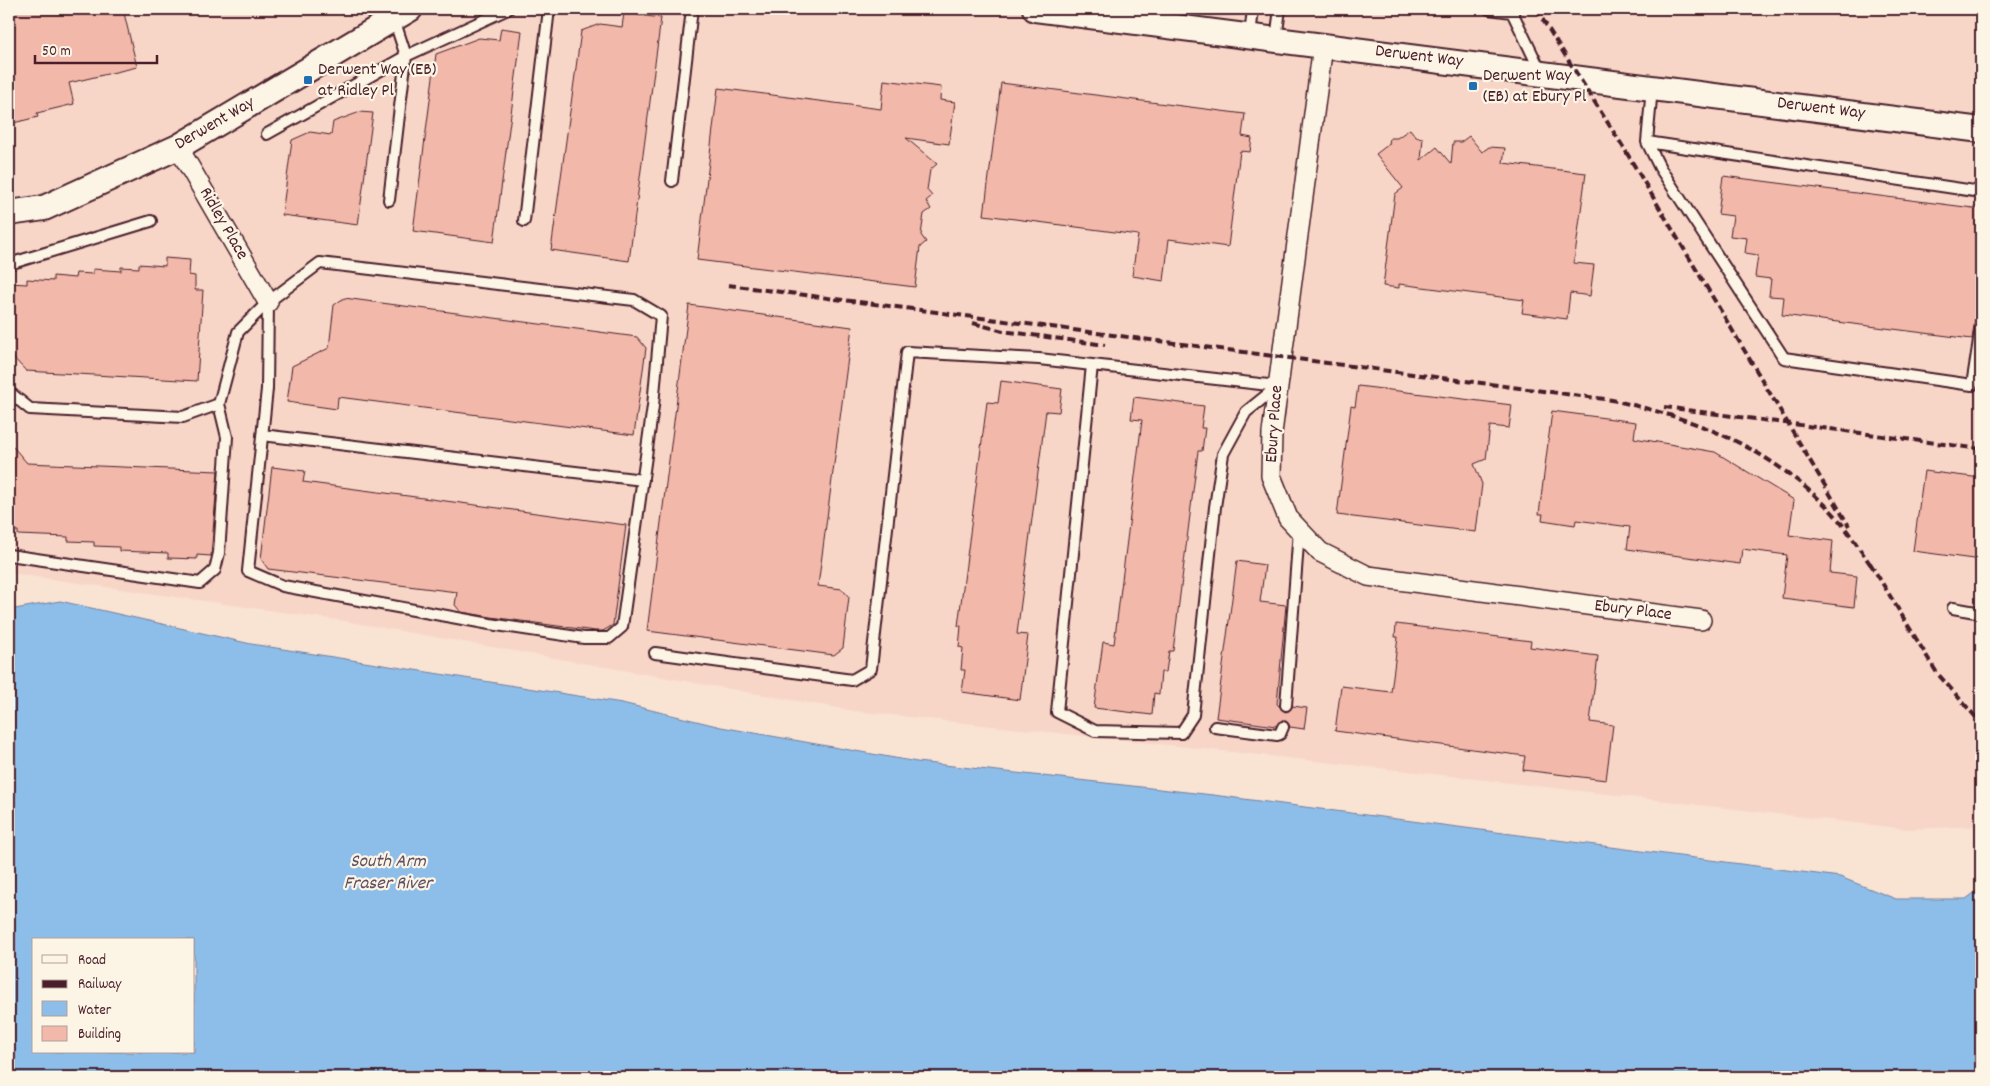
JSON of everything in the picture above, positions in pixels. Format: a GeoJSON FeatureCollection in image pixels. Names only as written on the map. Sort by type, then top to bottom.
{"type":"FeatureCollection","features":[{"type":"Feature","properties":{"kind":"street","name":"Derwent Way"},"geometry":{"type":"LineString","coordinates":[[1035,9],[1323,44],[1981,130]]}},
{"type":"Feature","properties":{"kind":"street","name":"Derwent Way"},"geometry":{"type":"LineString","coordinates":[[9,212],[44,208],[178,146],[402,14]]}},
{"type":"Feature","properties":{"kind":"street","name":"Ebury Place"},"geometry":{"type":"LineString","coordinates":[[1323,44],[1272,433],[1272,476],[1288,518],[1320,552],[1368,576],[1701,620]]}},
{"type":"Feature","properties":{"kind":"street","name":"Ridley Place"},"geometry":{"type":"LineString","coordinates":[[178,146],[268,302]]}},
{"type":"Feature","properties":{"kind":"lane"},"geometry":{"type":"LineString","coordinates":[[267,134],[406,56],[508,9]]}},
{"type":"Feature","properties":{"kind":"lane"},"geometry":{"type":"LineString","coordinates":[[524,221],[549,9]]}},
{"type":"Feature","properties":{"kind":"lane"},"geometry":{"type":"LineString","coordinates":[[672,180],[692,9]]}},
{"type":"Feature","properties":{"kind":"lane"},"geometry":{"type":"LineString","coordinates":[[1250,36],[1253,9]]}},
{"type":"Feature","properties":{"kind":"lane"},"geometry":{"type":"LineString","coordinates":[[1276,39],[1280,9]]}},
{"type":"Feature","properties":{"kind":"lane"},"geometry":{"type":"LineString","coordinates":[[1489,9],[1511,10],[1542,73]]}},
{"type":"Feature","properties":{"kind":"lane"},"geometry":{"type":"LineString","coordinates":[[389,200],[406,56],[402,14]]}},
{"type":"Feature","properties":{"kind":"lane"},"geometry":{"type":"LineString","coordinates":[[1652,87],[1647,142],[1660,168],[1784,358],[1972,385],[1981,328]]}},
{"type":"Feature","properties":{"kind":"lane"},"geometry":{"type":"LineString","coordinates":[[1647,142],[1981,192]]}},
{"type":"Feature","properties":{"kind":"lane"},"geometry":{"type":"LineString","coordinates":[[9,264],[151,221]]}},
{"type":"Feature","properties":{"kind":"lane"},"geometry":{"type":"LineString","coordinates":[[9,555],[200,583],[215,570],[219,553],[227,438],[218,404],[238,332],[268,302],[320,263],[634,300],[661,316],[653,406],[622,627],[610,638],[584,638],[490,624],[283,586],[248,571],[267,389],[268,302]]}},
{"type":"Feature","properties":{"kind":"lane"},"geometry":{"type":"LineString","coordinates":[[655,653],[852,680],[872,669],[908,352],[1039,359],[1278,386]]}},
{"type":"Feature","properties":{"kind":"lane"},"geometry":{"type":"LineString","coordinates":[[1092,365],[1057,712],[1095,731],[1181,733],[1193,715],[1215,507],[1223,454],[1246,412],[1278,386]]}},
{"type":"Feature","properties":{"kind":"lane"},"geometry":{"type":"LineString","coordinates":[[9,392],[30,410],[183,417],[218,404]]}},
{"type":"Feature","properties":{"kind":"lane"},"geometry":{"type":"LineString","coordinates":[[262,435],[643,480]]}},
{"type":"Feature","properties":{"kind":"lane"},"geometry":{"type":"LineString","coordinates":[[1286,705],[1299,529]]}},
{"type":"Feature","properties":{"kind":"lane"},"geometry":{"type":"LineString","coordinates":[[1953,608],[1981,613]]}},
{"type":"Feature","properties":{"kind":"lane"},"geometry":{"type":"LineString","coordinates":[[1215,727],[1277,735],[1280,734],[1283,727]]}},
{"type":"Feature","properties":{"kind":"shaded area"},"geometry":{"type":"Polygon","coordinates":[[[9,9],[1981,9],[1981,826],[1907,829],[1425,773],[855,711],[344,621],[9,573],[9,9]]]}},
{"type":"Feature","properties":{"kind":"water","name":"South Arm Fraser River"},"geometry":{"type":"Polygon","coordinates":[[[60,601],[251,644],[622,703],[721,727],[917,762],[1213,795],[1840,877],[1896,899],[1966,899],[1981,888],[1981,1077],[9,1077],[9,610],[60,601]]]}},
{"type":"Feature","properties":{"kind":"building"},"geometry":{"type":"Polygon","coordinates":[[[9,9],[123,9],[137,67],[69,83],[74,104],[37,113],[38,117],[9,124],[9,9]]]}},
{"type":"Feature","properties":{"kind":"building"},"geometry":{"type":"Polygon","coordinates":[[[624,13],[661,18],[629,261],[551,250],[581,31],[600,24],[622,27],[624,13]]]}},
{"type":"Feature","properties":{"kind":"building"},"geometry":{"type":"Polygon","coordinates":[[[501,28],[522,31],[494,242],[413,231],[436,54],[479,38],[499,40],[501,28]]]}},
{"type":"Feature","properties":{"kind":"building"},"geometry":{"type":"Polygon","coordinates":[[[884,80],[941,87],[940,100],[955,102],[949,144],[906,138],[937,164],[930,170],[927,190],[932,196],[926,201],[931,209],[924,214],[921,235],[926,242],[920,247],[915,287],[697,260],[718,88],[881,109],[884,80]]]}},
{"type":"Feature","properties":{"kind":"building"},"geometry":{"type":"Polygon","coordinates":[[[1001,83],[1245,114],[1242,136],[1252,138],[1250,152],[1240,151],[1228,247],[1169,239],[1164,281],[1132,276],[1138,235],[984,215],[1001,83]]]}},
{"type":"Feature","properties":{"kind":"building"},"geometry":{"type":"Polygon","coordinates":[[[360,112],[373,113],[358,225],[282,215],[292,140],[310,132],[331,135],[333,122],[360,112]]]}},
{"type":"Feature","properties":{"kind":"building"},"geometry":{"type":"Polygon","coordinates":[[[1410,129],[1416,137],[1423,138],[1421,160],[1437,147],[1451,164],[1453,142],[1461,142],[1469,136],[1482,152],[1489,147],[1505,148],[1503,163],[1586,173],[1574,263],[1594,265],[1590,296],[1570,293],[1567,319],[1522,313],[1524,300],[1399,284],[1399,288],[1383,286],[1395,194],[1403,188],[1376,154],[1389,144],[1390,138],[1397,138],[1410,129]]]}},
{"type":"Feature","properties":{"kind":"building"},"geometry":{"type":"Polygon","coordinates":[[[1723,176],[1981,209],[1981,280],[1972,339],[1782,315],[1784,297],[1769,296],[1771,279],[1755,277],[1758,255],[1745,253],[1747,238],[1730,236],[1733,216],[1718,214],[1723,176]]]}},
{"type":"Feature","properties":{"kind":"building"},"geometry":{"type":"Polygon","coordinates":[[[165,258],[190,260],[189,275],[195,276],[195,290],[203,290],[197,381],[26,371],[9,353],[9,283],[27,284],[27,279],[53,281],[53,276],[75,278],[76,273],[93,274],[93,269],[121,271],[121,267],[139,268],[139,264],[165,266],[165,258]]]}},
{"type":"Feature","properties":{"kind":"building"},"geometry":{"type":"Polygon","coordinates":[[[344,298],[637,337],[646,348],[634,435],[338,397],[337,409],[287,402],[292,366],[329,348],[334,305],[344,298]]]}},
{"type":"Feature","properties":{"kind":"building"},"geometry":{"type":"Polygon","coordinates":[[[689,305],[852,327],[818,586],[842,589],[849,597],[843,648],[834,655],[647,631],[689,305]]]}},
{"type":"Feature","properties":{"kind":"building"},"geometry":{"type":"Polygon","coordinates":[[[1001,381],[1062,389],[1059,412],[1046,411],[1017,634],[1028,635],[1020,700],[962,692],[965,670],[961,670],[963,648],[959,647],[961,626],[958,626],[987,402],[998,403],[1001,381]]]}},
{"type":"Feature","properties":{"kind":"building"},"geometry":{"type":"Polygon","coordinates":[[[1358,386],[1512,405],[1509,428],[1490,426],[1486,459],[1474,464],[1482,484],[1476,532],[1337,515],[1351,406],[1355,407],[1358,386]]]}},
{"type":"Feature","properties":{"kind":"building"},"geometry":{"type":"Polygon","coordinates":[[[1134,397],[1204,406],[1201,428],[1205,428],[1202,451],[1198,451],[1173,651],[1169,651],[1166,672],[1161,672],[1159,694],[1154,693],[1152,715],[1094,708],[1103,642],[1114,644],[1142,420],[1131,419],[1134,397]]]}},
{"type":"Feature","properties":{"kind":"building"},"geometry":{"type":"Polygon","coordinates":[[[1552,411],[1636,422],[1634,438],[1715,452],[1794,500],[1789,535],[1833,541],[1830,573],[1857,576],[1854,607],[1782,598],[1787,555],[1742,549],[1740,564],[1627,549],[1630,527],[1576,520],[1575,525],[1542,520],[1543,514],[1539,514],[1552,411]]]}},
{"type":"Feature","properties":{"kind":"building"},"geometry":{"type":"Polygon","coordinates":[[[9,442],[27,463],[218,471],[211,556],[197,555],[197,559],[168,558],[168,553],[119,551],[119,547],[94,546],[94,542],[68,541],[68,537],[18,535],[18,531],[9,531],[9,442]]]}},
{"type":"Feature","properties":{"kind":"building"},"geometry":{"type":"Polygon","coordinates":[[[272,467],[305,471],[303,482],[626,525],[613,625],[603,631],[595,631],[491,617],[461,612],[455,605],[457,592],[268,569],[261,559],[272,467]]]}},
{"type":"Feature","properties":{"kind":"building"},"geometry":{"type":"Polygon","coordinates":[[[1924,471],[1981,478],[1981,560],[1913,551],[1924,471]]]}},
{"type":"Feature","properties":{"kind":"building"},"geometry":{"type":"Polygon","coordinates":[[[1237,561],[1265,565],[1260,602],[1286,605],[1277,704],[1285,712],[1289,711],[1293,706],[1307,708],[1304,729],[1290,727],[1283,720],[1276,726],[1216,718],[1237,561]]]}},
{"type":"Feature","properties":{"kind":"building"},"geometry":{"type":"Polygon","coordinates":[[[1396,624],[1531,641],[1530,647],[1598,656],[1590,722],[1613,725],[1606,780],[1523,770],[1525,756],[1335,731],[1341,686],[1391,692],[1398,637],[1395,637],[1396,624]]]}},
{"type":"Feature","properties":{"kind":"railway"},"geometry":{"type":"LineString","coordinates":[[1536,9],[1625,150],[1849,526]]}},
{"type":"Feature","properties":{"kind":"railway"},"geometry":{"type":"LineString","coordinates":[[728,285],[1612,400],[1642,407],[1698,425],[1724,436],[1774,463],[1798,481],[1829,509],[1843,525],[1873,568]]}},
{"type":"Feature","properties":{"kind":"railway"},"geometry":{"type":"LineString","coordinates":[[973,323],[1003,331],[1105,345]]}},
{"type":"Feature","properties":{"kind":"railway"},"geometry":{"type":"LineString","coordinates":[[1664,407],[1981,449]]}},
{"type":"Feature","properties":{"kind":"railway"},"geometry":{"type":"LineString","coordinates":[[1870,563],[1937,673],[1981,723]]}},
{"type":"Feature","properties":{"kind":"place","name":"Derwent Way (EB) at Ridley Pl"},"geometry":{"type":"Point","coordinates":[308,80]}},
{"type":"Feature","properties":{"kind":"place","name":"Derwent Way (EB) at Ebury Pl"},"geometry":{"type":"Point","coordinates":[1473,86]}}]}
